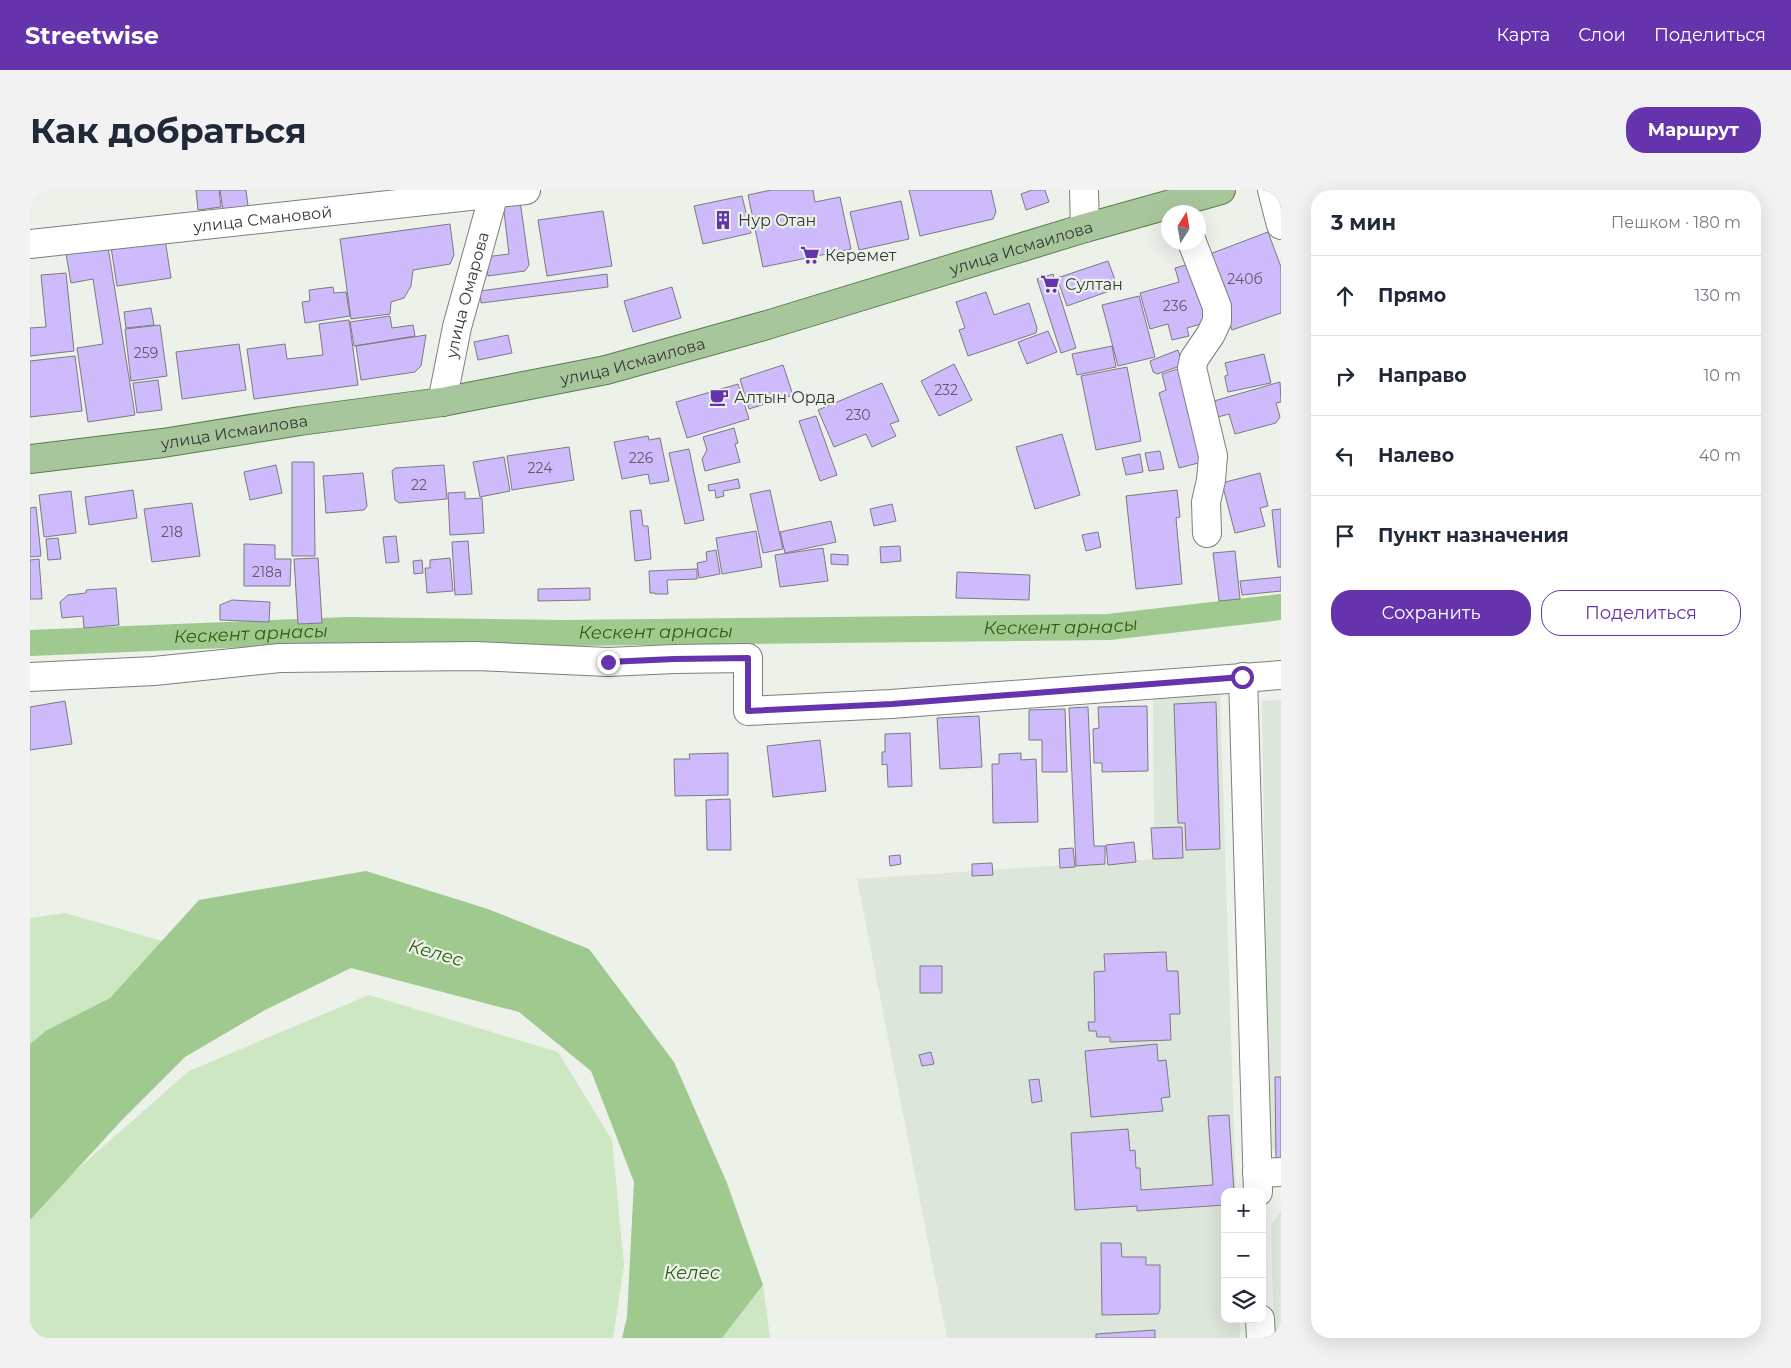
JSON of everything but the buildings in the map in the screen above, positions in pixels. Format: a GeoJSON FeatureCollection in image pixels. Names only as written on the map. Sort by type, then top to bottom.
{"type":"FeatureCollection","features":[{"type":"Feature","properties":{"kind":"main road","name":"улица Исмаилова"},"geometry":{"type":"LineString","coordinates":[[1184,205],[1221,190]]}},
{"type":"Feature","properties":{"kind":"main road","name":"улица Исмаилова"},"geometry":{"type":"LineString","coordinates":[[30,459],[163,443],[300,421],[442,402],[606,370],[768,325],[1085,228],[1161,211]]}},
{"type":"Feature","properties":{"kind":"street","name":"улица Смановой"},"geometry":{"type":"LineString","coordinates":[[30,244],[526,190]]}},
{"type":"Feature","properties":{"kind":"street"},"geometry":{"type":"LineString","coordinates":[[1084,190],[1085,228]]}},
{"type":"Feature","properties":{"kind":"street"},"geometry":{"type":"LineString","coordinates":[[1272,190],[1281,225]]}},
{"type":"Feature","properties":{"kind":"street","name":"улица Омарова"},"geometry":{"type":"LineString","coordinates":[[442,402],[457,327],[495,192]]}},
{"type":"Feature","properties":{"kind":"street"},"geometry":{"type":"LineString","coordinates":[[1195,250],[1217,306],[1217,321],[1194,359],[1192,368],[1213,456],[1211,480],[1206,502],[1207,534]]}},
{"type":"Feature","properties":{"kind":"street"},"geometry":{"type":"LineString","coordinates":[[30,677],[154,671],[280,658],[476,656],[608,662],[748,658],[748,711],[901,703],[1281,675]]}},
{"type":"Feature","properties":{"kind":"street"},"geometry":{"type":"LineString","coordinates":[[1242,677],[1265,1179]]}},
{"type":"Feature","properties":{"kind":"street"},"geometry":{"type":"LineString","coordinates":[[1260,1323],[1261,1338]]}},
{"type":"Feature","properties":{"kind":"shaded area"},"geometry":{"type":"Polygon","coordinates":[[[1220,694],[1236,1188],[1221,1188],[1221,1323],[1240,1323],[1240,1338],[947,1338],[857,879],[1154,859],[1153,698],[1220,694]]]}},
{"type":"Feature","properties":{"kind":"shaded area"},"geometry":{"type":"Polygon","coordinates":[[[1281,700],[1281,1159],[1269,1146],[1262,701],[1281,700]]]}},
{"type":"Feature","properties":{"kind":"shaded area"},"geometry":{"type":"Polygon","coordinates":[[[65,913],[162,941],[110,998],[47,1030],[30,1044],[30,918],[65,913]]]}},
{"type":"Feature","properties":{"kind":"shaded area"},"geometry":{"type":"Polygon","coordinates":[[[369,995],[558,1052],[612,1140],[624,1265],[613,1338],[30,1338],[30,1221],[48,1195],[189,1071],[369,995]]]}},
{"type":"Feature","properties":{"kind":"shaded area"},"geometry":{"type":"Polygon","coordinates":[[[1281,1211],[1281,1338],[1274,1338],[1271,1225],[1281,1211]]]}},
{"type":"Feature","properties":{"kind":"shaded area"},"geometry":{"type":"Polygon","coordinates":[[[763,1285],[770,1338],[722,1338],[763,1285]]]}},
{"type":"Feature","properties":{"kind":"water","name":"Келес"},"geometry":{"type":"Polygon","coordinates":[[[366,871],[488,909],[589,949],[674,1062],[727,1183],[763,1285],[722,1338],[622,1338],[627,1317],[634,1182],[591,1071],[519,1012],[351,968],[265,1010],[185,1057],[122,1120],[30,1220],[30,1044],[47,1030],[110,998],[199,900],[366,871]]]}},
{"type":"Feature","properties":{"kind":"waterway","name":"Кескент арнасы"},"geometry":{"type":"LineString","coordinates":[[30,643],[348,630],[563,633],[1109,627],[1281,607]]}},
{"type":"Feature","properties":{"kind":"place","name":"Нур Отан"},"geometry":{"type":"Point","coordinates":[723,220]}},
{"type":"Feature","properties":{"kind":"place","name":"Керемет"},"geometry":{"type":"Point","coordinates":[810,255]}},
{"type":"Feature","properties":{"kind":"place","name":"Султан"},"geometry":{"type":"Point","coordinates":[1050,284]}},
{"type":"Feature","properties":{"kind":"place","name":"Алтын Орда"},"geometry":{"type":"Point","coordinates":[719,397]}},
{"type":"Feature","properties":{"kind":"route"},"geometry":{"type":"LineString","coordinates":[[608,662],[748,658],[748,711],[892,704],[1242,677]]}}]}
